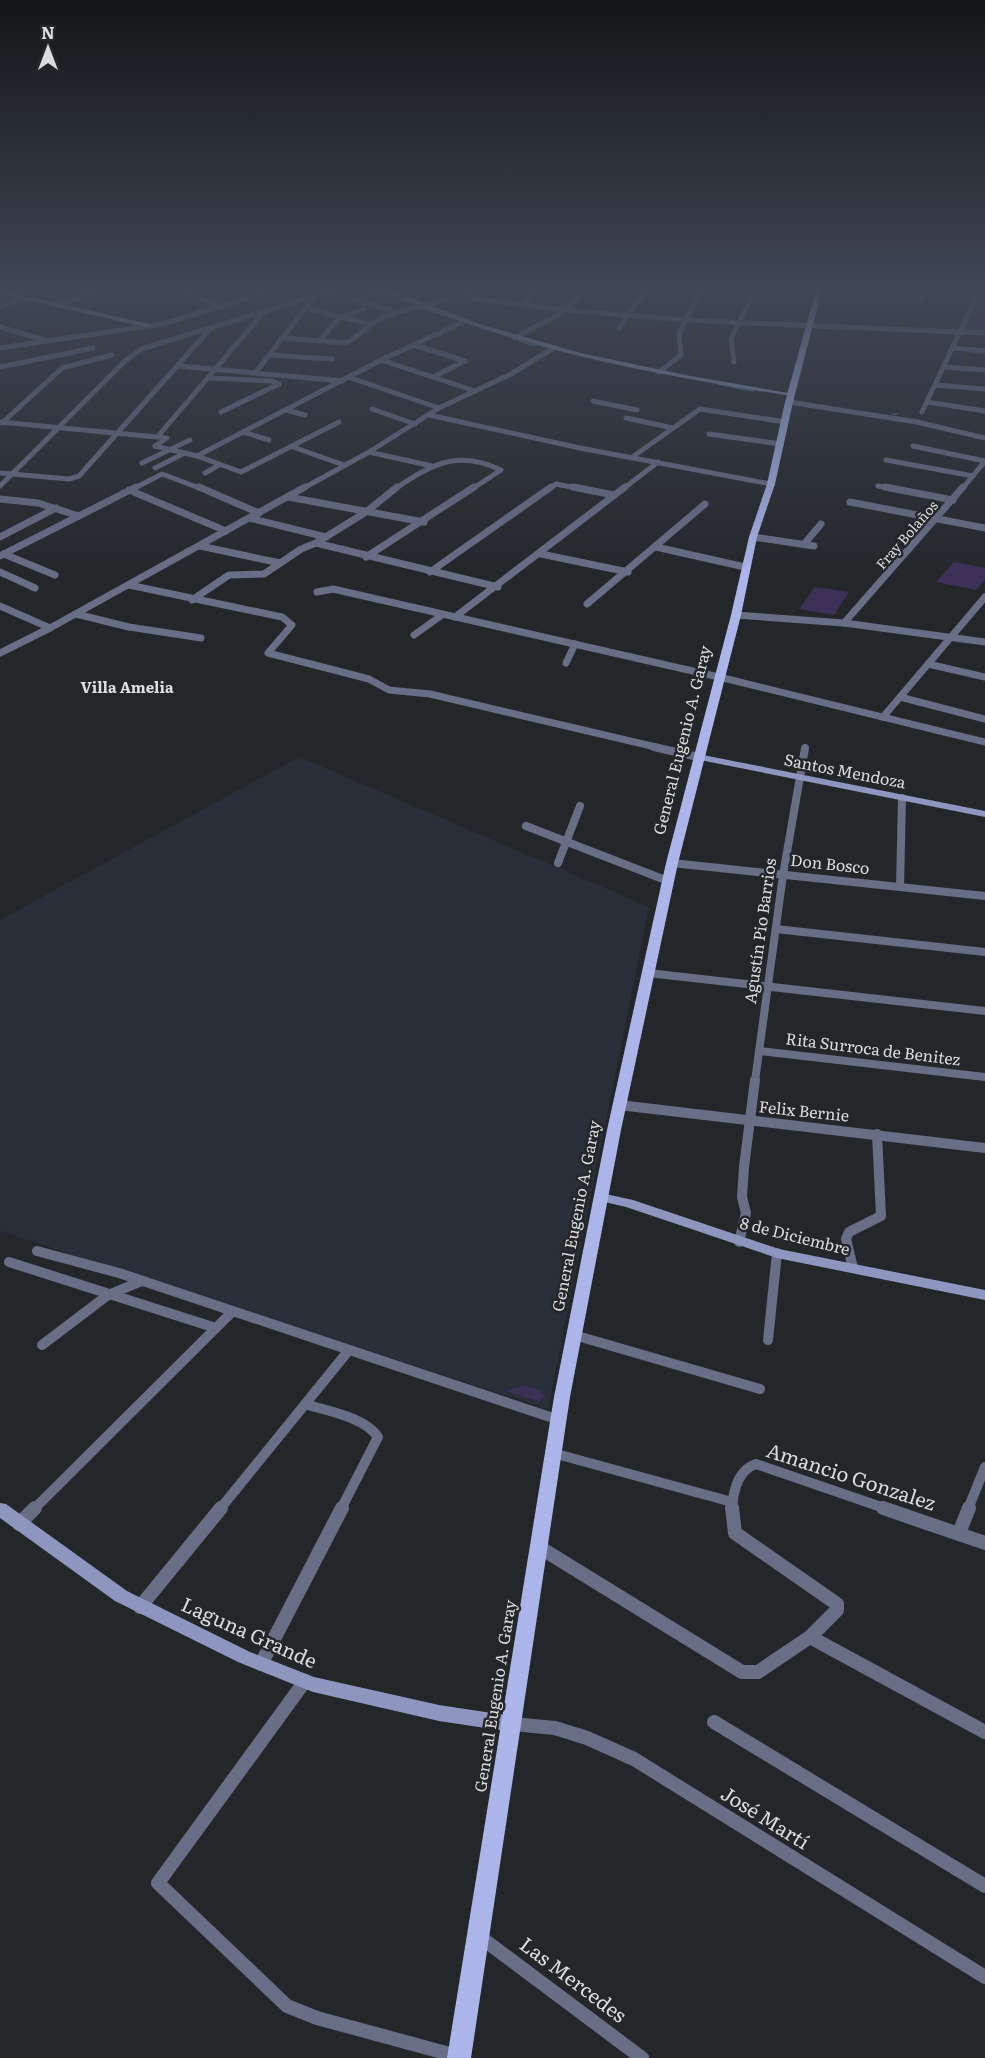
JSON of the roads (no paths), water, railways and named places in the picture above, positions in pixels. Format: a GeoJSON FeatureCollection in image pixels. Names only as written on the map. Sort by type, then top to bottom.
{"type":"FeatureCollection","features":[{"type":"Feature","properties":{"kind":"main road","name":"General Eugenio A. Garay"},"geometry":{"type":"LineString","coordinates":[[459,2057],[553,1454],[619,1105],[672,863],[736,615],[753,537],[771,484],[794,382]]}},
{"type":"Feature","properties":{"kind":"street"},"geometry":{"type":"LineString","coordinates":[[1,423],[46,382]]}},
{"type":"Feature","properties":{"kind":"street"},"geometry":{"type":"LineString","coordinates":[[0,486],[104,382]]}},
{"type":"Feature","properties":{"kind":"street"},"geometry":{"type":"LineString","coordinates":[[0,473],[69,479],[79,476],[164,382]]}},
{"type":"Feature","properties":{"kind":"street"},"geometry":{"type":"LineString","coordinates":[[159,435],[206,382]]}},
{"type":"Feature","properties":{"kind":"street"},"geometry":{"type":"LineString","coordinates":[[221,412],[279,384],[274,382]]}},
{"type":"Feature","properties":{"kind":"street"},"geometry":{"type":"LineString","coordinates":[[197,456],[340,382]]}},
{"type":"Feature","properties":{"kind":"street"},"geometry":{"type":"LineString","coordinates":[[363,382],[439,408]]}},
{"type":"Feature","properties":{"kind":"street"},"geometry":{"type":"LineString","coordinates":[[448,382],[472,390]]}},
{"type":"Feature","properties":{"kind":"street"},"geometry":{"type":"LineString","coordinates":[[0,653],[200,546],[369,452],[439,408],[491,382]]}},
{"type":"Feature","properties":{"kind":"street"},"geometry":{"type":"LineString","coordinates":[[710,382],[917,422],[985,438]]}},
{"type":"Feature","properties":{"kind":"street"},"geometry":{"type":"LineString","coordinates":[[922,412],[938,382]]}},
{"type":"Feature","properties":{"kind":"street"},"geometry":{"type":"LineString","coordinates":[[936,386],[985,389]]}},
{"type":"Feature","properties":{"kind":"street"},"geometry":{"type":"LineString","coordinates":[[593,401],[637,410]]}},
{"type":"Feature","properties":{"kind":"street"},"geometry":{"type":"LineString","coordinates":[[927,402],[985,411]]}},
{"type":"Feature","properties":{"kind":"street"},"geometry":{"type":"LineString","coordinates":[[372,409],[415,424]]}},
{"type":"Feature","properties":{"kind":"street"},"geometry":{"type":"LineString","coordinates":[[632,458],[703,409],[786,422]]}},
{"type":"Feature","properties":{"kind":"street"},"geometry":{"type":"LineString","coordinates":[[286,410],[305,415]]}},
{"type":"Feature","properties":{"kind":"street"},"geometry":{"type":"LineString","coordinates":[[429,415],[632,458],[771,484]]}},
{"type":"Feature","properties":{"kind":"street"},"geometry":{"type":"LineString","coordinates":[[626,418],[673,428]]}},
{"type":"Feature","properties":{"kind":"street"},"geometry":{"type":"LineString","coordinates":[[1,423],[159,435],[167,438],[154,445],[197,456],[241,472],[339,422]]}},
{"type":"Feature","properties":{"kind":"street"},"geometry":{"type":"LineString","coordinates":[[243,432],[269,440]]}},
{"type":"Feature","properties":{"kind":"street"},"geometry":{"type":"LineString","coordinates":[[709,434],[781,444]]}},
{"type":"Feature","properties":{"kind":"street"},"geometry":{"type":"LineString","coordinates":[[142,463],[190,440]]}},
{"type":"Feature","properties":{"kind":"street"},"geometry":{"type":"LineString","coordinates":[[913,446],[985,461]]}},
{"type":"Feature","properties":{"kind":"street"},"geometry":{"type":"LineString","coordinates":[[293,447],[344,465]]}},
{"type":"Feature","properties":{"kind":"street"},"geometry":{"type":"LineString","coordinates":[[369,452],[432,466]]}},
{"type":"Feature","properties":{"kind":"street"},"geometry":{"type":"LineString","coordinates":[[155,468],[183,454]]}},
{"type":"Feature","properties":{"kind":"street"},"geometry":{"type":"LineString","coordinates":[[192,600],[229,575],[261,575],[366,512],[373,504],[443,459],[464,458],[501,470],[424,522],[366,557]]}},
{"type":"Feature","properties":{"kind":"street"},"geometry":{"type":"LineString","coordinates":[[886,460],[973,476]]}},
{"type":"Feature","properties":{"kind":"street","name":"Fray Bolaños"},"geometry":{"type":"LineString","coordinates":[[844,623],[938,518],[985,461]]}},
{"type":"Feature","properties":{"kind":"street"},"geometry":{"type":"LineString","coordinates":[[455,617],[542,554],[658,462]]}},
{"type":"Feature","properties":{"kind":"street"},"geometry":{"type":"LineString","coordinates":[[206,473],[219,465]]}},
{"type":"Feature","properties":{"kind":"street"},"geometry":{"type":"LineString","coordinates":[[2,555],[156,476],[168,474],[259,513]]}},
{"type":"Feature","properties":{"kind":"street"},"geometry":{"type":"LineString","coordinates":[[430,572],[556,484],[614,495]]}},
{"type":"Feature","properties":{"kind":"street"},"geometry":{"type":"LineString","coordinates":[[878,486],[953,500]]}},
{"type":"Feature","properties":{"kind":"street"},"geometry":{"type":"LineString","coordinates":[[129,490],[226,531]]}},
{"type":"Feature","properties":{"kind":"street"},"geometry":{"type":"LineString","coordinates":[[288,496],[424,522]]}},
{"type":"Feature","properties":{"kind":"street"},"geometry":{"type":"LineString","coordinates":[[0,499],[38,503],[80,516]]}},
{"type":"Feature","properties":{"kind":"street"},"geometry":{"type":"LineString","coordinates":[[850,502],[985,528]]}},
{"type":"Feature","properties":{"kind":"street"},"geometry":{"type":"LineString","coordinates":[[587,604],[628,572],[705,504]]}},
{"type":"Feature","properties":{"kind":"street"},"geometry":{"type":"LineString","coordinates":[[0,537],[56,508]]}},
{"type":"Feature","properties":{"kind":"street"},"geometry":{"type":"LineString","coordinates":[[249,518],[326,537]]}},
{"type":"Feature","properties":{"kind":"street"},"geometry":{"type":"LineString","coordinates":[[804,543],[821,524]]}},
{"type":"Feature","properties":{"kind":"street"},"geometry":{"type":"LineString","coordinates":[[753,537],[814,546]]}},
{"type":"Feature","properties":{"kind":"street"},"geometry":{"type":"LineString","coordinates":[[316,543],[366,557],[498,587]]}},
{"type":"Feature","properties":{"kind":"street"},"geometry":{"type":"LineString","coordinates":[[200,546],[280,563]]}},
{"type":"Feature","properties":{"kind":"street"},"geometry":{"type":"LineString","coordinates":[[656,547],[746,567]]}},
{"type":"Feature","properties":{"kind":"street"},"geometry":{"type":"LineString","coordinates":[[542,554],[628,572]]}},
{"type":"Feature","properties":{"kind":"street"},"geometry":{"type":"LineString","coordinates":[[2,555],[55,575]]}},
{"type":"Feature","properties":{"kind":"street"},"geometry":{"type":"LineString","coordinates":[[0,572],[35,588]]}},
{"type":"Feature","properties":{"kind":"street"},"geometry":{"type":"LineString","coordinates":[[129,585],[192,600],[262,612],[290,622],[291,628],[268,651],[271,654],[369,679],[389,690],[430,694],[698,757]]}},
{"type":"Feature","properties":{"kind":"street"},"geometry":{"type":"LineString","coordinates":[[317,592],[333,589],[720,677],[985,742]]}},
{"type":"Feature","properties":{"kind":"street"},"geometry":{"type":"LineString","coordinates":[[883,717],[985,597]]}},
{"type":"Feature","properties":{"kind":"street"},"geometry":{"type":"LineString","coordinates":[[0,606],[50,628]]}},
{"type":"Feature","properties":{"kind":"street"},"geometry":{"type":"LineString","coordinates":[[76,614],[129,627],[201,638]]}},
{"type":"Feature","properties":{"kind":"street"},"geometry":{"type":"LineString","coordinates":[[414,635],[442,615]]}},
{"type":"Feature","properties":{"kind":"street"},"geometry":{"type":"LineString","coordinates":[[736,615],[844,623],[985,642]]}},
{"type":"Feature","properties":{"kind":"street"},"geometry":{"type":"LineString","coordinates":[[566,663],[575,644]]}},
{"type":"Feature","properties":{"kind":"street"},"geometry":{"type":"LineString","coordinates":[[928,664],[985,677]]}},
{"type":"Feature","properties":{"kind":"street"},"geometry":{"type":"LineString","coordinates":[[900,697],[985,718]]}},
{"type":"Feature","properties":{"kind":"street","name":"Agustín Pio Barrios"},"geometry":{"type":"LineString","coordinates":[[739,1242],[746,1213],[742,1197],[750,1120],[783,874],[806,748]]}},
{"type":"Feature","properties":{"kind":"street","name":"Santos Mendoza"},"geometry":{"type":"LineString","coordinates":[[698,757],[985,814]]}},
{"type":"Feature","properties":{"kind":"street"},"geometry":{"type":"LineString","coordinates":[[900,887],[902,798]]}},
{"type":"Feature","properties":{"kind":"street"},"geometry":{"type":"LineString","coordinates":[[558,863],[580,806]]}},
{"type":"Feature","properties":{"kind":"street"},"geometry":{"type":"LineString","coordinates":[[526,826],[668,880]]}},
{"type":"Feature","properties":{"kind":"street","name":"Don Bosco"},"geometry":{"type":"LineString","coordinates":[[672,863],[985,896]]}},
{"type":"Feature","properties":{"kind":"street"},"geometry":{"type":"LineString","coordinates":[[776,929],[985,952]]}},
{"type":"Feature","properties":{"kind":"street"},"geometry":{"type":"LineString","coordinates":[[648,973],[985,1011]]}},
{"type":"Feature","properties":{"kind":"street","name":"Rita Surroca de Benitez"},"geometry":{"type":"LineString","coordinates":[[759,1051],[985,1077]]}},
{"type":"Feature","properties":{"kind":"street","name":"Felix Bernie"},"geometry":{"type":"LineString","coordinates":[[619,1105],[985,1148]]}},
{"type":"Feature","properties":{"kind":"street"},"geometry":{"type":"LineString","coordinates":[[853,1268],[846,1239],[849,1232],[881,1216],[877,1134]]}},
{"type":"Feature","properties":{"kind":"street","name":"8 de Diciembre"},"geometry":{"type":"LineString","coordinates":[[601,1197],[627,1203],[777,1253],[985,1295]]}},
{"type":"Feature","properties":{"kind":"street"},"geometry":{"type":"LineString","coordinates":[[37,1251],[142,1281],[559,1420]]}},
{"type":"Feature","properties":{"kind":"street"},"geometry":{"type":"LineString","coordinates":[[768,1340],[777,1253]]}},
{"type":"Feature","properties":{"kind":"street"},"geometry":{"type":"LineString","coordinates":[[9,1262],[216,1328]]}},
{"type":"Feature","properties":{"kind":"street"},"geometry":{"type":"LineString","coordinates":[[42,1345],[108,1295],[142,1281]]}},
{"type":"Feature","properties":{"kind":"street"},"geometry":{"type":"LineString","coordinates":[[20,1524],[232,1312]]}},
{"type":"Feature","properties":{"kind":"street"},"geometry":{"type":"LineString","coordinates":[[574,1335],[760,1389]]}},
{"type":"Feature","properties":{"kind":"street"},"geometry":{"type":"LineString","coordinates":[[140,1607],[349,1350]]}},
{"type":"Feature","properties":{"kind":"street"},"geometry":{"type":"LineString","coordinates":[[261,1664],[378,1437],[374,1429],[363,1424],[305,1404]]}},
{"type":"Feature","properties":{"kind":"street"},"geometry":{"type":"LineString","coordinates":[[539,1547],[742,1672],[758,1672],[810,1637],[837,1610],[837,1604],[735,1533],[731,1526],[732,1502],[553,1454]]}},
{"type":"Feature","properties":{"kind":"street","name":"Amancio Gonzalez"},"geometry":{"type":"LineString","coordinates":[[732,1502],[743,1469],[756,1464],[985,1543]]}},
{"type":"Feature","properties":{"kind":"street"},"geometry":{"type":"LineString","coordinates":[[959,1533],[985,1467]]}},
{"type":"Feature","properties":{"kind":"street","name":"Laguna Grande"},"geometry":{"type":"LineString","coordinates":[[0,1509],[140,1607],[261,1664],[305,1681],[381,1701],[512,1724]]}},
{"type":"Feature","properties":{"kind":"street"},"geometry":{"type":"LineString","coordinates":[[810,1637],[985,1732]]}},
{"type":"Feature","properties":{"kind":"street"},"geometry":{"type":"LineString","coordinates":[[305,1681],[158,1883],[287,2006],[317,2018],[459,2057]]}},
{"type":"Feature","properties":{"kind":"street"},"geometry":{"type":"LineString","coordinates":[[714,1722],[985,1886]]}},
{"type":"Feature","properties":{"kind":"street","name":"José Martí"},"geometry":{"type":"LineString","coordinates":[[512,1724],[555,1728],[587,1738],[634,1759],[985,1977]]}},
{"type":"Feature","properties":{"kind":"street","name":"Las Mercedes"},"geometry":{"type":"LineString","coordinates":[[478,1935],[642,2058]]}},
{"type":"Feature","properties":{"kind":"waterway"},"geometry":{"type":"LineString","coordinates":[[718,384],[753,391]]}},
{"type":"Feature","properties":{"kind":"district","name":"Villa Amelia"},"geometry":{"type":"Point","coordinates":[127,688]}}]}
